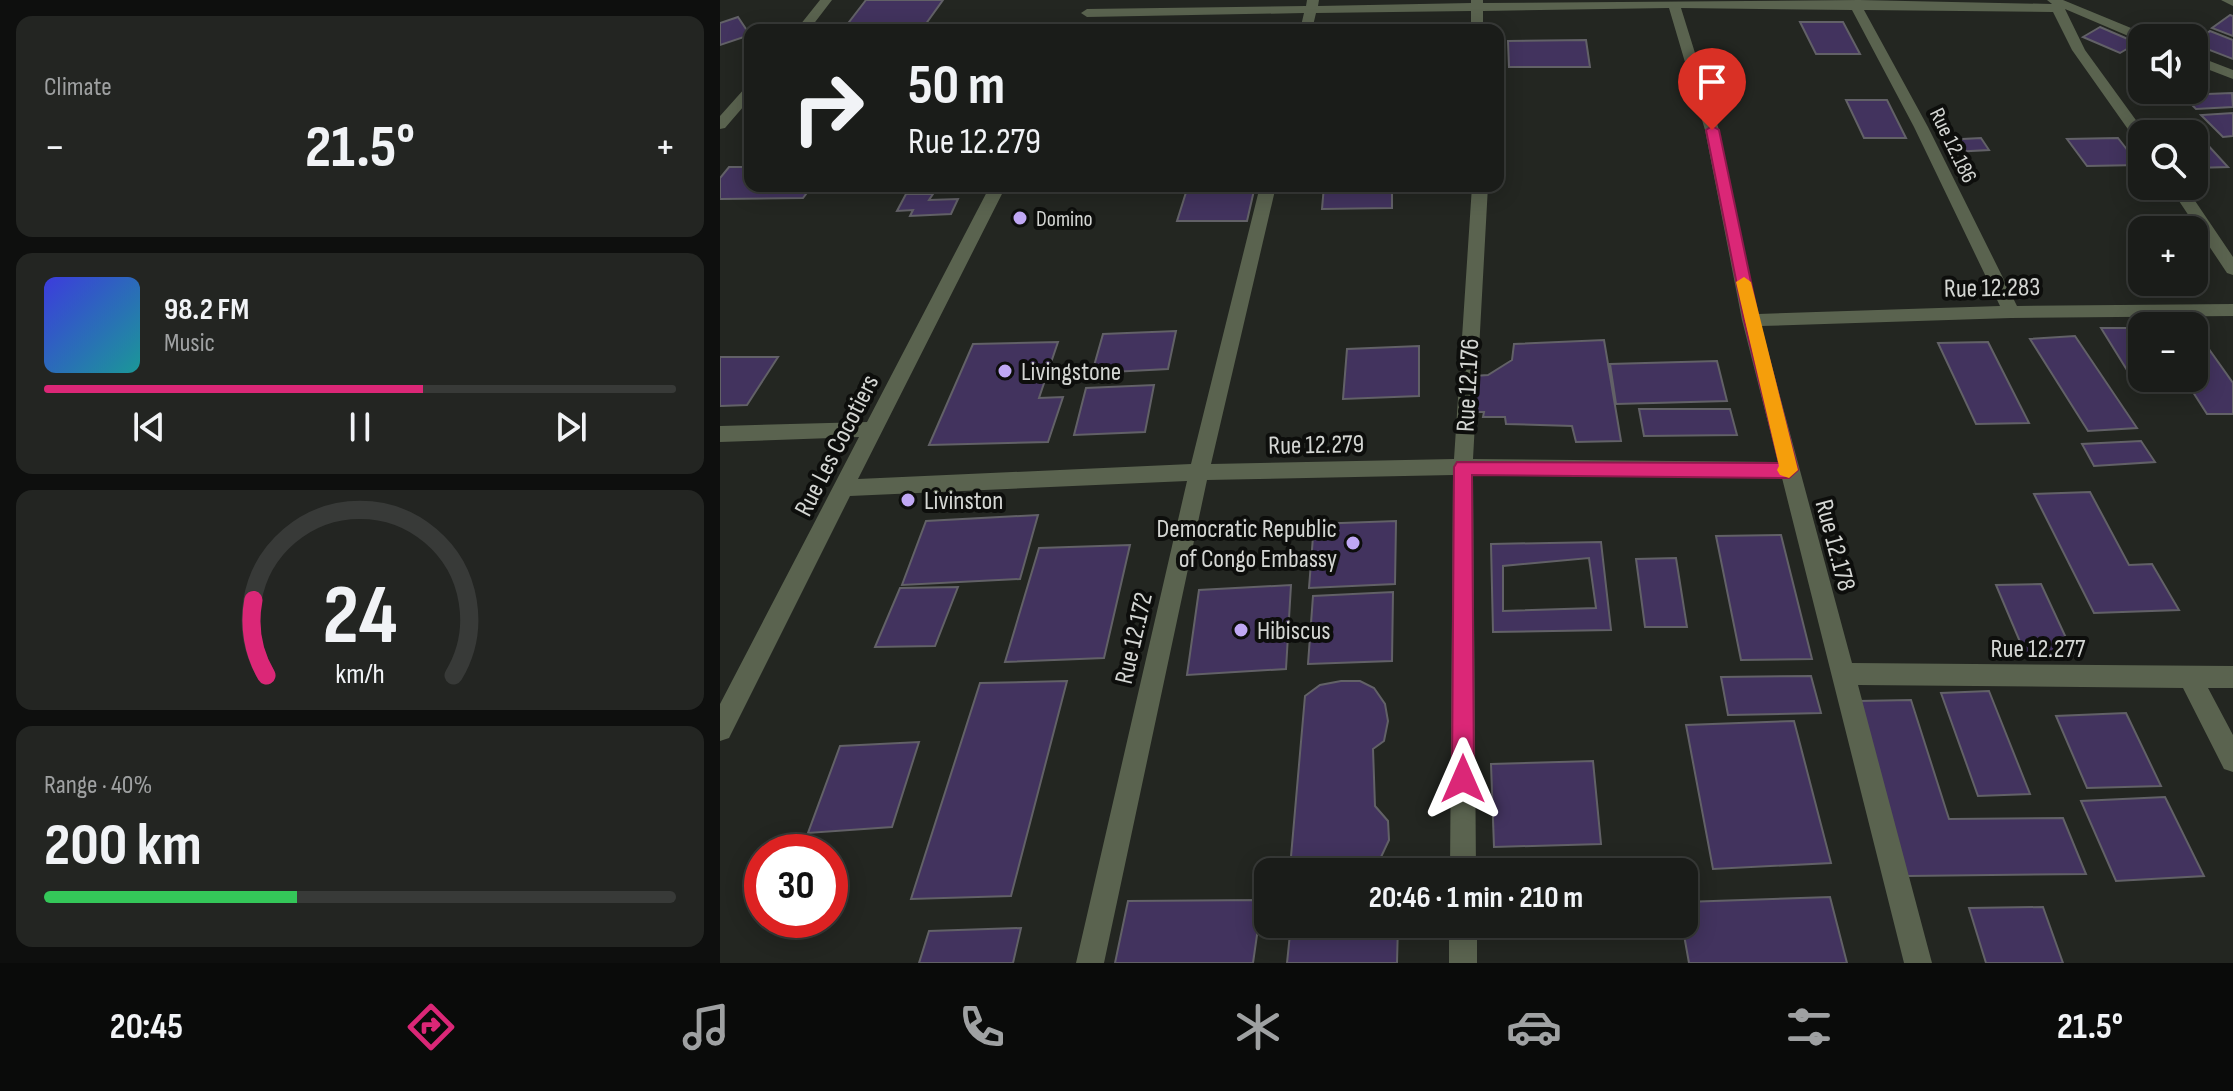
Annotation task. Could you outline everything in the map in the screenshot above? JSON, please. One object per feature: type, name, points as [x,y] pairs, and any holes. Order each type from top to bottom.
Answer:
[{"type":"street","points":[[807,24],[826,0]]},
{"type":"street","points":[[1093,0],[1084,17],[1312,4],[2056,4],[2128,32]]},
{"type":"street","points":[[2227,0],[2233,2]]},
{"type":"street","name":"Rue 12.178","points":[[1674,2],[1712,130],[1751,320],[1918,963]]},
{"type":"street","points":[[1477,3],[1477,24]]},
{"type":"street","name":"Rue 12.186","points":[[1854,3],[1921,127],[2011,312]]},
{"type":"street","points":[[1307,24],[1312,4]]},
{"type":"street","points":[[2056,4],[2069,37],[2128,120]]},
{"type":"street","points":[[2208,65],[2233,75]]},
{"type":"street","points":[[720,125],[744,98]]},
{"type":"street","name":"Rue Les Cocotiers","points":[[720,729],[995,192]]},
{"type":"street","name":"Rue 12.172","points":[[1090,963],[1199,472],[1267,192]]},
{"type":"street","name":"Rue 12.176","points":[[1463,858],[1463,467],[1480,192]]},
{"type":"street","points":[[2186,200],[2233,269]]},
{"type":"street","name":"Rue 12.283","points":[[1751,320],[2011,312],[2233,310]]},
{"type":"street","points":[[720,434],[874,429]]},
{"type":"street","name":"Rue 12.279","points":[[844,488],[1199,472],[1463,467],[1789,470]]},
{"type":"street","name":"Rue 12.277","points":[[1843,674],[2233,677]]},
{"type":"street","points":[[2190,677],[2233,760]]},
{"type":"street","points":[[1463,938],[1463,963]]},
{"type":"building","points":[[866,0],[943,0],[926,24],[848,24]]},
{"type":"building","points":[[2233,16],[2233,36],[2212,28]]},
{"type":"building","points":[[738,17],[744,26],[744,37],[720,45],[720,23]]},
{"type":"building","points":[[1800,22],[1843,22],[1860,54],[1816,54]]},
{"type":"building","points":[[2100,27],[2128,39],[2128,48],[2120,53],[2083,37]]},
{"type":"building","points":[[2208,33],[2233,40],[2233,59],[2208,49]]},
{"type":"building","points":[[1586,40],[1590,67],[1509,67],[1508,41]]},
{"type":"building","points":[[2232,93],[2233,107],[2196,109],[2191,104],[2208,104],[2208,94]]},
{"type":"building","points":[[1846,100],[1887,100],[1906,138],[1864,138]]},
{"type":"building","points":[[2233,113],[2233,136],[2223,137],[2201,115]]},
{"type":"building","points":[[1981,138],[1989,150],[1952,152],[1944,140]]},
{"type":"building","points":[[2118,138],[2128,151],[2128,165],[2087,166],[2067,139]]},
{"type":"building","points":[[2208,145],[2228,167],[2208,168]]},
{"type":"building","points":[[729,167],[744,167],[744,192],[808,192],[803,198],[720,199],[720,178]]},
{"type":"building","points":[[1186,192],[1254,192],[1247,221],[1177,221]]},
{"type":"building","points":[[1323,192],[1392,192],[1392,208],[1322,209]]},
{"type":"building","points":[[906,194],[933,194],[929,200],[958,199],[951,214],[910,216],[913,210],[897,211]]},
{"type":"building","points":[[2101,328],[2128,328],[2128,372]]},
{"type":"building","points":[[1176,331],[1168,369],[1092,373],[1103,334]]},
{"type":"building","points":[[2075,336],[2137,428],[2088,431],[2030,339]]},
{"type":"building","points":[[1604,340],[1621,441],[1576,442],[1572,426],[1506,424],[1505,417],[1483,417],[1484,412],[1474,412],[1474,376],[1488,375],[1512,360],[1514,344]]},
{"type":"building","name":"Livingstone","points":[[1058,342],[1039,398],[1063,397],[1048,442],[929,445],[973,344]]},
{"type":"building","points":[[1988,342],[2029,423],[1976,424],[1938,343]]},
{"type":"building","points":[[1419,346],[1419,396],[1343,399],[1347,349]]},
{"type":"building","points":[[2208,348],[2233,383],[2233,414],[2207,414],[2193,392],[2208,392]]},
{"type":"building","points":[[720,357],[778,357],[747,405],[720,406]]},
{"type":"building","points":[[1717,361],[1727,401],[1616,404],[1610,364]]},
{"type":"building","points":[[1154,385],[1145,432],[1074,435],[1086,388]]},
{"type":"building","points":[[1639,409],[1730,409],[1737,435],[1644,436]]},
{"type":"building","points":[[2141,441],[2155,462],[2094,466],[2082,444]]},
{"type":"building","points":[[2090,492],[2129,565],[2152,564],[2179,610],[2094,613],[2034,494]]},
{"type":"building","points":[[1038,515],[1020,579],[902,585],[926,521]]},
{"type":"building","points":[[1396,521],[1395,584],[1309,588],[1314,524]]},
{"type":"building","points":[[1781,535],[1812,659],[1741,660],[1716,536]]},
{"type":"building","points":[[1601,542],[1611,630],[1493,632],[1491,544]],"holes":[[[1589,558],[1596,608],[1503,611],[1503,566]]]},
{"type":"building","points":[[1130,545],[1104,658],[1005,662],[1039,548]]},
{"type":"building","points":[[1676,558],[1687,627],[1645,627],[1636,559]]},
{"type":"building","points":[[2041,584],[2074,655],[2026,656],[1996,585]]},
{"type":"building","name":"Hibiscus","points":[[1291,585],[1286,669],[1187,675],[1199,590]]},
{"type":"building","points":[[958,587],[935,646],[875,647],[900,588]]},
{"type":"building","points":[[1393,592],[1392,661],[1308,664],[1313,596]]},
{"type":"building","points":[[1811,676],[1821,713],[1728,715],[1721,677]]},
{"type":"building","points":[[1067,681],[1011,896],[911,899],[980,683]]},
{"type":"building","points":[[1360,681],[1374,688],[1385,704],[1388,721],[1384,741],[1373,749],[1375,806],[1388,821],[1389,840],[1381,858],[1291,858],[1305,696],[1320,685]]},
{"type":"building","points":[[1989,691],[2030,794],[1978,796],[1941,693]]},
{"type":"building","points":[[1911,700],[1949,819],[2063,818],[2086,874],[1907,876],[1858,701]]},
{"type":"building","points":[[2126,713],[2161,786],[2087,788],[2056,716]]},
{"type":"building","points":[[1794,721],[1831,863],[1713,869],[1686,725]]},
{"type":"building","points":[[919,742],[892,827],[808,833],[840,746]]},
{"type":"building","points":[[1593,761],[1601,844],[1494,847],[1491,764]]},
{"type":"building","points":[[2165,797],[2204,876],[2116,881],[2081,801]]},
{"type":"building","points":[[1830,897],[1847,963],[1689,963],[1685,938],[1698,938],[1698,902]]},
{"type":"building","points":[[1254,900],[1254,938],[1257,938],[1253,963],[1115,963],[1128,901]]},
{"type":"building","points":[[2043,907],[2063,963],[1986,963],[1969,908]]},
{"type":"building","points":[[1021,928],[1013,963],[919,963],[929,931]]},
{"type":"building","points":[[1290,938],[1398,938],[1397,963],[1287,963]]},
{"type":"slow traffic","points":[[1744,282],[1789,470],[1786,470]]},
{"type":"place","name":"Domino","points":[[1020,218]]},
{"type":"place","name":"Livingstone","points":[[1005,371]]},
{"type":"place","name":"Livinston","points":[[908,500]]},
{"type":"place","name":"Democratic Republic of Congo Embassy","points":[[1353,543]]},
{"type":"place","name":"Hibiscus","points":[[1241,630]]},
{"type":"route","points":[[1463,779],[1463,467],[1789,470],[1751,320],[1712,130]]}]
